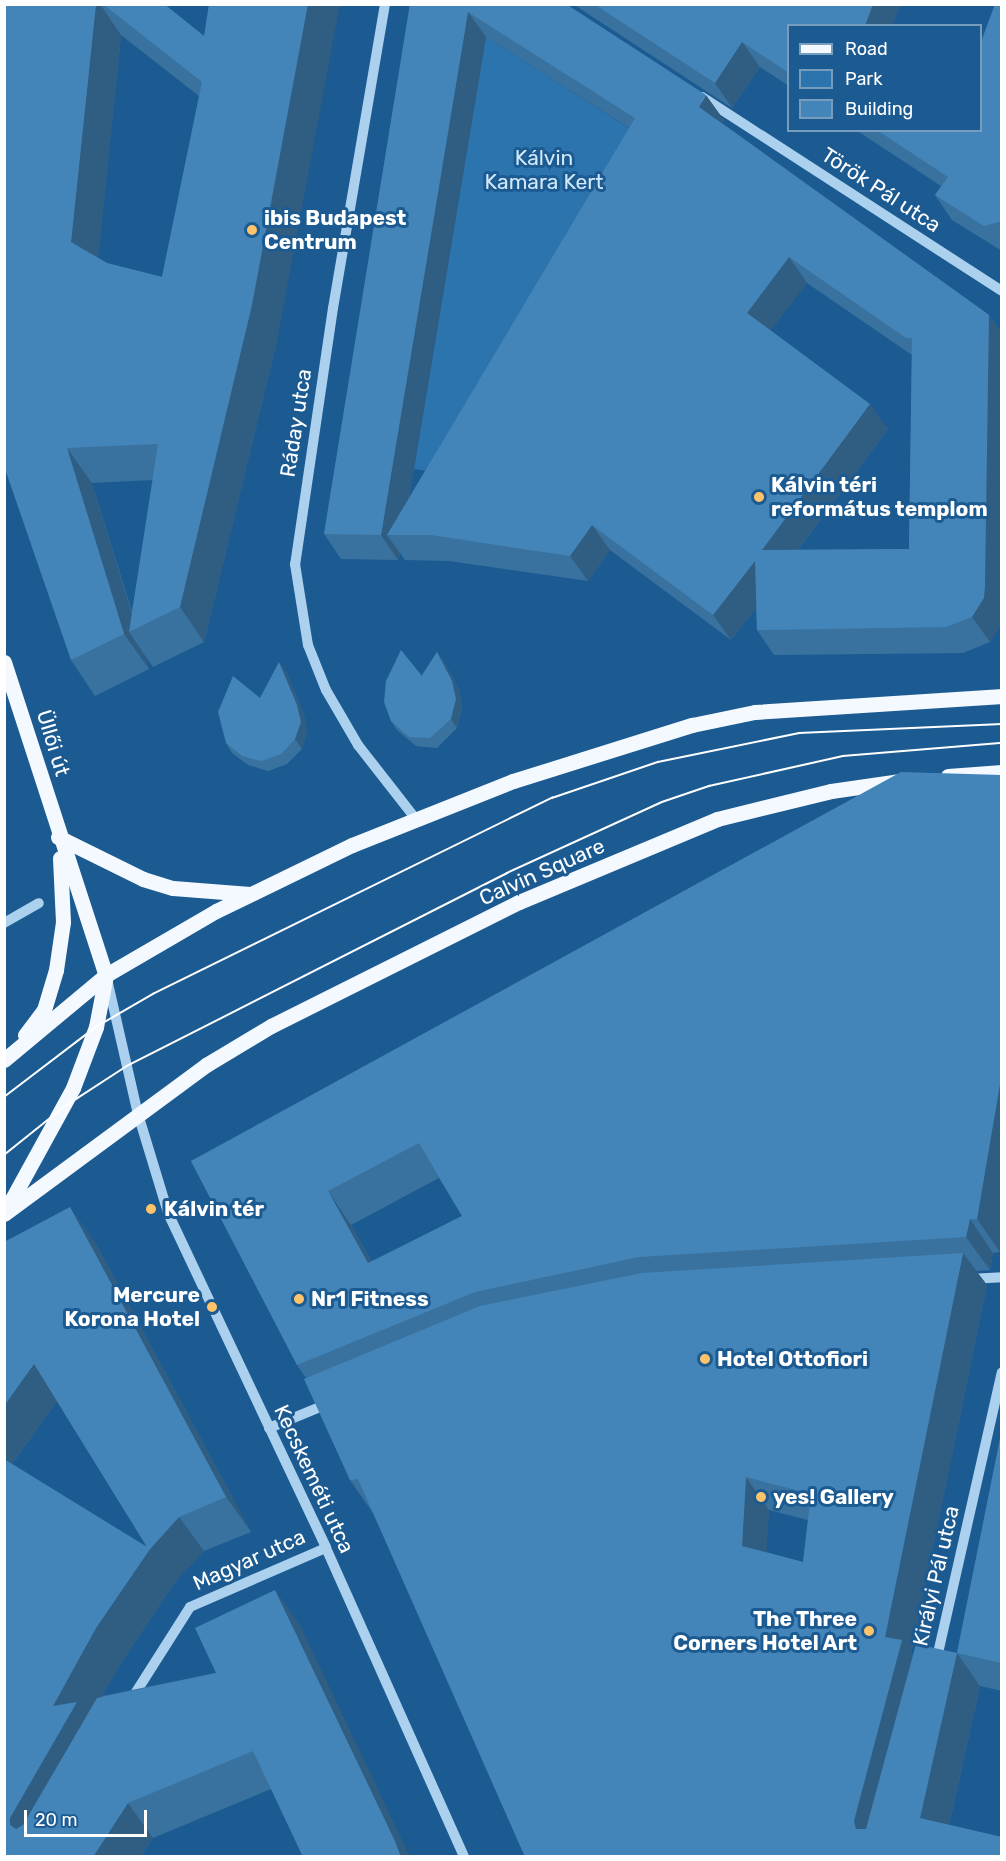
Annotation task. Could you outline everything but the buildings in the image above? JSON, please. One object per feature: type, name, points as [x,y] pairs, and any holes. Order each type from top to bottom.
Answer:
[{"type":"main road","name":"Üllői út","points":[[4,662],[58,837]]},
{"type":"main road","points":[[8,1057],[106,975],[250,894],[415,818],[513,781],[692,725],[755,712],[1002,696]]},
{"type":"main road","name":"Calvin Square","points":[[4,1214],[206,1065],[271,1026],[519,902],[717,819],[831,791],[921,778],[1002,772]]},
{"type":"main road","points":[[58,837],[143,879],[173,888],[250,894]]},
{"type":"main road","points":[[58,837],[106,975]]},
{"type":"main road","points":[[8,1057],[44,1010],[56,970],[63,922],[58,837]]},
{"type":"main road","name":"Calvin Square","points":[[4,1214],[73,1088],[96,1027],[106,975]]},
{"type":"street","name":"Ráday utca","points":[[385,4],[333,308],[295,564],[308,645],[326,690],[358,745],[415,818]]},
{"type":"street","name":"Török Pál utca","points":[[689,89],[1002,291]]},
{"type":"street","points":[[4,923],[39,903]]},
{"type":"street","points":[[106,975],[138,1114]]},
{"type":"street","name":"Kecskeméti utca","points":[[138,1114],[168,1213],[326,1548],[464,1857]]},
{"type":"street","points":[[955,1280],[1002,1277]]},
{"type":"street","name":"Királyi Pál utca","points":[[931,1678],[958,1578],[1002,1372]]},
{"type":"street","points":[[269,1428],[343,1398]]},
{"type":"street","name":"Magyar utca","points":[[123,1714],[190,1607],[326,1548]]},
{"type":"green space","name":"Kálvin Kamara Kert","points":[[486,37],[652,143],[454,475],[414,469]]},
{"type":"tram line","points":[[4,1097],[96,1027],[153,994],[552,798],[658,762],[799,733],[1002,724]]},
{"type":"tram line","points":[[4,1155],[64,1107],[127,1066],[507,873],[662,802],[709,786],[843,756],[1002,743]]},
{"type":"place","name":"ibis Budapest Centrum","points":[[252,230]]},
{"type":"place","name":"Kálvin téri református templom","points":[[759,497]]},
{"type":"place","name":"Kálvin tér","points":[[151,1209]]},
{"type":"place","name":"Nr1 Fitness","points":[[299,1299]]},
{"type":"place","name":"Mercure Korona Hotel","points":[[212,1307]]},
{"type":"place","name":"Hotel Ottofiori","points":[[705,1359]]},
{"type":"place","name":"yes! Gallery","points":[[761,1497]]},
{"type":"place","name":"The Three Corners Hotel Art","points":[[869,1631]]}]
